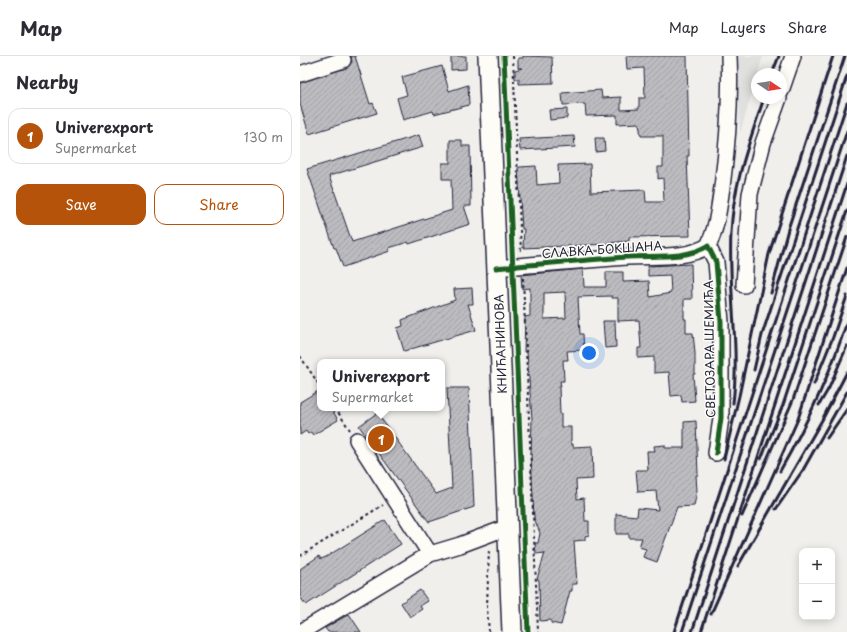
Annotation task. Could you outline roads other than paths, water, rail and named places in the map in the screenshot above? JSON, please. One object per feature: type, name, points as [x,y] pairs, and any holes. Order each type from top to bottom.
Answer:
[{"type":"main road","name":"КНИЋАНИНОВА","points":[[488,56],[512,632]]},
{"type":"street","points":[[708,246],[714,234],[728,143],[730,111],[729,56]]},
{"type":"street","points":[[787,74],[793,56]]},
{"type":"street","points":[[300,74],[343,60]]},
{"type":"street","points":[[744,285],[750,194],[763,143],[776,104]]},
{"type":"street","name":"СЛАВКА БОКШАНА","points":[[496,268],[689,254],[708,246]]},
{"type":"street","name":"СВЕТОЗАРА ШЕМИЋА","points":[[708,246],[716,262],[721,322],[721,418],[716,453]]},
{"type":"street","points":[[357,440],[430,554]]},
{"type":"street","points":[[302,632],[430,554],[460,545],[488,533],[508,527]]},
{"type":"railway","points":[[774,68],[779,56]]},
{"type":"railway","points":[[724,459],[769,254],[833,56]]},
{"type":"railway","points":[[771,293],[788,229],[845,56]]},
{"type":"railway","points":[[754,370],[762,335],[847,76]]},
{"type":"railway","points":[[674,632],[847,103]]},
{"type":"railway","points":[[733,403],[735,382],[735,339],[731,276],[732,215],[738,181],[762,104]]},
{"type":"railway","points":[[682,632],[847,131]]},
{"type":"railway","points":[[692,632],[847,156]]},
{"type":"railway","points":[[701,632],[847,184]]},
{"type":"railway","points":[[761,459],[783,405],[847,211]]},
{"type":"railway","points":[[742,516],[793,400],[847,237]]},
{"type":"railway","points":[[711,614],[798,419],[847,268]]},
{"type":"railway","points":[[814,384],[833,337],[847,296]]},
{"type":"railway","points":[[780,471],[817,398],[833,361],[847,322]]},
{"type":"railway","points":[[819,405],[829,388],[847,346]]},
{"type":"railway","points":[[738,566],[822,420],[847,372]]},
{"type":"railway","points":[[776,509],[803,470],[847,392]]},
{"type":"railway","points":[[827,438],[847,409]]},
{"type":"place","name":"Univerexport","points":[[381,439]]}]
